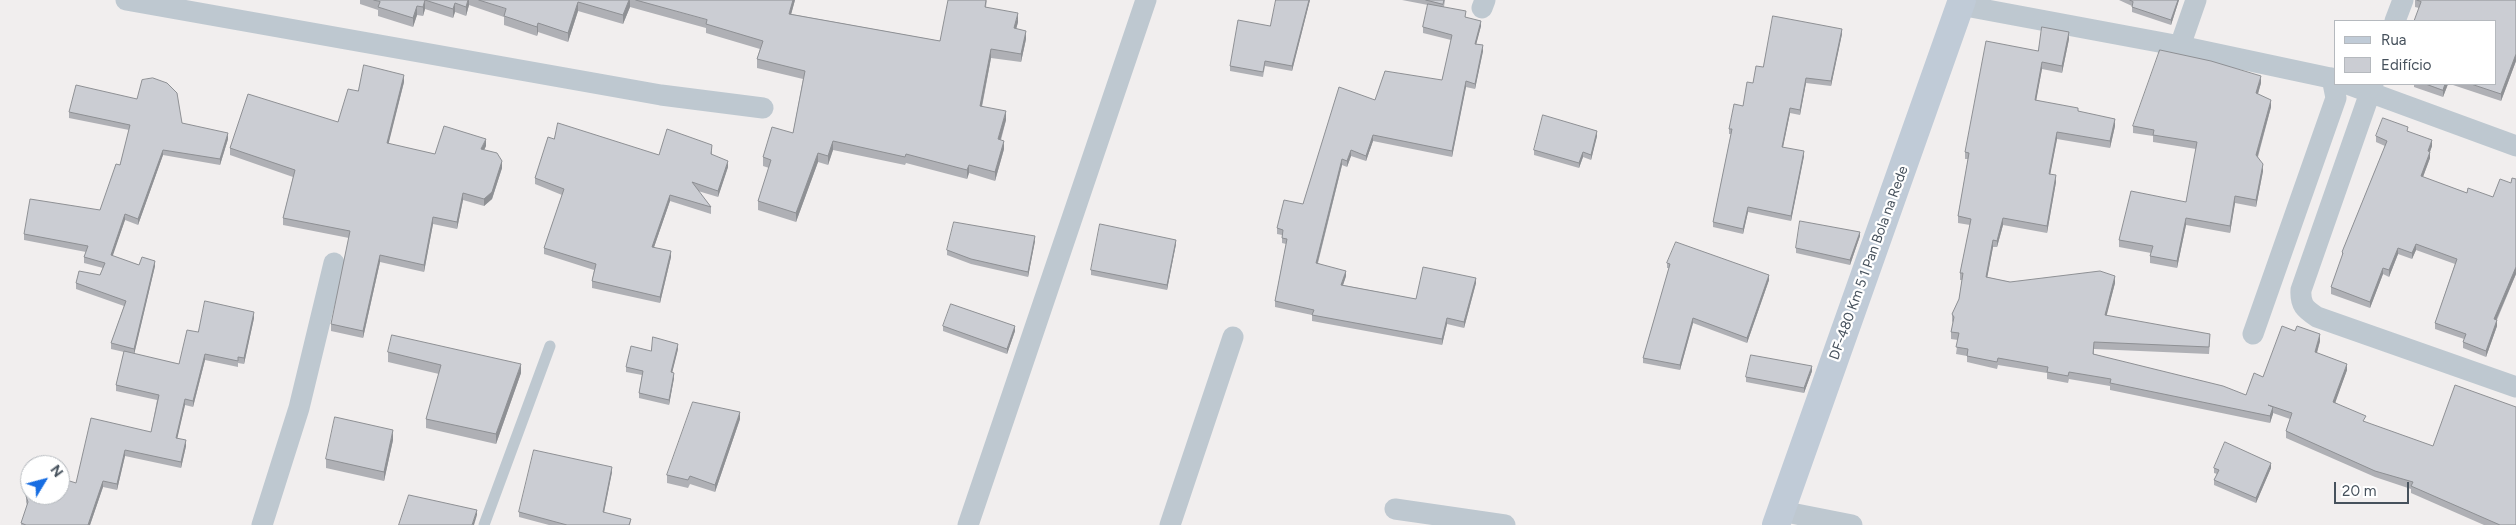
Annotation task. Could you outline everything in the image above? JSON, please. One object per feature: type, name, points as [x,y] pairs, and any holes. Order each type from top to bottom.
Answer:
[{"type":"street","points":[[126,0],[661,95],[763,108]]},
{"type":"street","points":[[968,525],[1146,0]]},
{"type":"street","points":[[2180,46],[2196,0]]},
{"type":"street","points":[[2395,20],[2403,0]]},
{"type":"street","points":[[1961,3],[2180,46],[2334,79]]},
{"type":"street","name":"DF-480 Km 5 1 Pan Bola na Rede","points":[[1779,518],[1961,3]]},
{"type":"street","points":[[2253,334],[2336,98],[2337,85]]},
{"type":"street","points":[[2516,146],[2372,87],[2301,290],[2300,300],[2303,308],[2317,317],[2516,387]]},
{"type":"street","points":[[262,525],[298,408],[334,263]]},
{"type":"street","points":[[1170,525],[1233,337]]},
{"type":"street","points":[[1396,509],[1505,525]]},
{"type":"street","points":[[1779,518],[1852,525]]},
{"type":"lane","points":[[484,525],[550,346]]},
{"type":"building","points":[[374,0],[425,0],[423,7],[417,6],[413,18],[378,7],[380,2]]},
{"type":"building","points":[[425,0],[468,0],[466,7],[455,3],[453,9]]},
{"type":"building","points":[[479,0],[629,0],[623,15],[578,2],[568,33],[538,23],[537,27],[504,16],[506,9]]},
{"type":"building","points":[[636,0],[793,0],[789,14],[940,41],[948,0],[986,0],[985,7],[1018,13],[1014,28],[1026,31],[1021,54],[991,49],[980,106],[1006,111],[998,139],[1004,141],[995,172],[969,165],[967,170],[906,154],[905,157],[833,141],[828,156],[818,153],[796,213],[758,201],[771,160],[763,157],[772,127],[793,133],[805,71],[757,59],[763,41],[706,24],[707,20]]},
{"type":"building","points":[[1276,0],[1309,0],[1292,66],[1265,61],[1263,72],[1230,66],[1238,20],[1270,26]]},
{"type":"building","points":[[1426,0],[1444,0],[1443,4]]},
{"type":"building","points":[[2130,0],[2178,0],[2171,20],[2132,7],[2133,2]]},
{"type":"building","points":[[2417,0],[2516,0],[2516,54],[2501,94],[2474,85],[2496,85],[2496,20],[2414,20],[2421,2]]},
{"type":"building","points":[[1428,4],[1466,11],[1465,17],[1481,21],[1475,44],[1483,45],[1475,84],[1466,81],[1452,151],[1373,135],[1366,156],[1351,150],[1347,161],[1342,159],[1316,263],[1346,271],[1341,285],[1416,299],[1423,267],[1476,278],[1464,322],[1447,318],[1442,339],[1312,315],[1314,310],[1275,301],[1287,239],[1282,238],[1283,230],[1277,228],[1284,200],[1303,204],[1339,87],[1375,100],[1385,71],[1442,80],[1452,35],[1423,27]]},
{"type":"building","points":[[1773,16],[1842,29],[1831,81],[1806,78],[1800,110],[1790,108],[1782,147],[1804,151],[1791,216],[1748,207],[1743,229],[1713,222],[1732,129],[1729,129],[1734,104],[1743,106],[1747,82],[1753,83],[1756,66],[1763,67]]},
{"type":"building","points":[[2042,27],[2069,32],[2062,66],[2042,62],[2035,100],[2078,108],[2078,111],[2115,119],[2110,141],[2057,132],[2049,174],[2056,175],[2047,226],[2003,218],[1997,241],[1993,240],[1986,277],[2010,282],[2100,271],[2115,276],[2105,315],[2210,334],[2209,347],[2094,342],[2093,354],[2223,386],[2246,395],[2254,373],[2263,377],[2282,326],[2295,331],[2297,326],[2320,334],[2315,352],[2347,364],[2333,402],[2366,416],[2363,421],[2433,446],[2455,385],[2516,407],[2516,525],[2500,525],[2411,486],[2413,482],[2375,471],[2286,431],[2292,413],[2268,405],[2273,407],[2270,416],[2110,383],[2111,379],[2069,372],[2068,376],[2047,372],[2048,367],[1998,358],[1997,362],[1967,356],[1968,349],[1956,347],[1959,333],[1951,332],[1954,317],[1952,314],[1959,299],[1963,273],[1960,273],[1971,219],[1958,216],[1969,153],[1965,152],[1986,41],[2038,51]]},
{"type":"building","points":[[2160,50],[2211,61],[2261,76],[2256,93],[2271,100],[2256,155],[2263,164],[2256,200],[2235,196],[2230,226],[2186,218],[2177,261],[2150,256],[2153,246],[2119,240],[2131,191],[2186,202],[2197,142],[2153,135],[2154,130],[2133,126]]},
{"type":"building","points":[[364,65],[404,75],[387,143],[435,154],[444,126],[486,139],[481,149],[497,153],[502,161],[492,192],[484,199],[463,193],[457,222],[433,217],[424,265],[380,255],[363,331],[331,324],[350,231],[283,218],[295,170],[230,148],[248,94],[338,122],[348,89],[358,91]]},
{"type":"building","points":[[153,78],[167,83],[177,93],[182,123],[228,133],[220,159],[163,150],[138,219],[125,214],[111,255],[139,265],[142,257],[155,261],[134,349],[111,343],[126,301],[76,283],[79,271],[100,275],[105,263],[84,257],[88,246],[24,234],[30,199],[100,210],[116,164],[120,165],[130,125],[69,112],[76,85],[137,99],[142,80]]},
{"type":"building","points":[[2429,85],[2445,85],[2443,90]]},
{"type":"building","points":[[1543,115],[1597,131],[1591,155],[1583,152],[1579,163],[1534,150]]},
{"type":"building","points":[[2383,118],[2408,127],[2407,131],[2432,140],[2428,151],[2430,152],[2421,176],[2467,193],[2468,188],[2493,197],[2500,179],[2511,183],[2512,178],[2516,179],[2516,267],[2494,319],[2497,320],[2486,351],[2463,342],[2466,334],[2435,323],[2457,259],[2416,244],[2412,253],[2398,248],[2389,270],[2383,268],[2370,302],[2331,287],[2342,252],[2387,141],[2376,136]]},
{"type":"building","points":[[558,123],[659,155],[667,129],[712,145],[711,154],[728,161],[718,191],[692,182],[711,207],[670,195],[652,247],[671,251],[660,297],[592,281],[596,264],[544,248],[564,189],[535,178],[548,137],[554,139]]},
{"type":"building","points":[[1800,221],[1860,232],[1850,260],[1796,248]]},
{"type":"building","points":[[954,222],[1035,236],[1028,272],[971,259],[947,250]]},
{"type":"building","points":[[1100,224],[1176,240],[1167,285],[1091,270]]},
{"type":"building","points":[[1676,242],[1769,275],[1747,338],[1693,318],[1680,365],[1643,358],[1670,264],[1667,263]]},
{"type":"building","points":[[205,301],[254,312],[244,358],[238,357],[238,361],[205,354],[193,401],[185,399],[176,438],[186,440],[181,462],[125,450],[117,484],[103,481],[88,525],[26,525],[21,523],[27,505],[70,505],[70,481],[76,483],[91,418],[151,432],[159,395],[116,385],[124,351],[179,364],[187,330],[198,332]]},
{"type":"building","points":[[951,304],[1015,326],[1007,349],[943,326]]},
{"type":"building","points":[[392,335],[521,364],[496,434],[426,419],[441,365],[388,352]]},
{"type":"building","points":[[653,337],[678,344],[671,372],[674,373],[669,400],[639,393],[643,371],[626,367],[631,346],[651,351]]},
{"type":"building","points":[[1751,355],[1812,366],[1804,388],[1746,377]]},
{"type":"building","points":[[693,402],[740,412],[715,485],[690,476],[688,480],[667,475]]},
{"type":"building","points":[[335,417],[393,430],[384,472],[326,459]]},
{"type":"building","points":[[2225,442],[2271,463],[2256,498],[2214,480],[2219,470],[2214,468]]},
{"type":"building","points":[[534,450],[612,467],[603,512],[631,519],[629,525],[567,525],[519,512]]},
{"type":"building","points":[[409,495],[477,510],[472,525],[399,525]]}]
